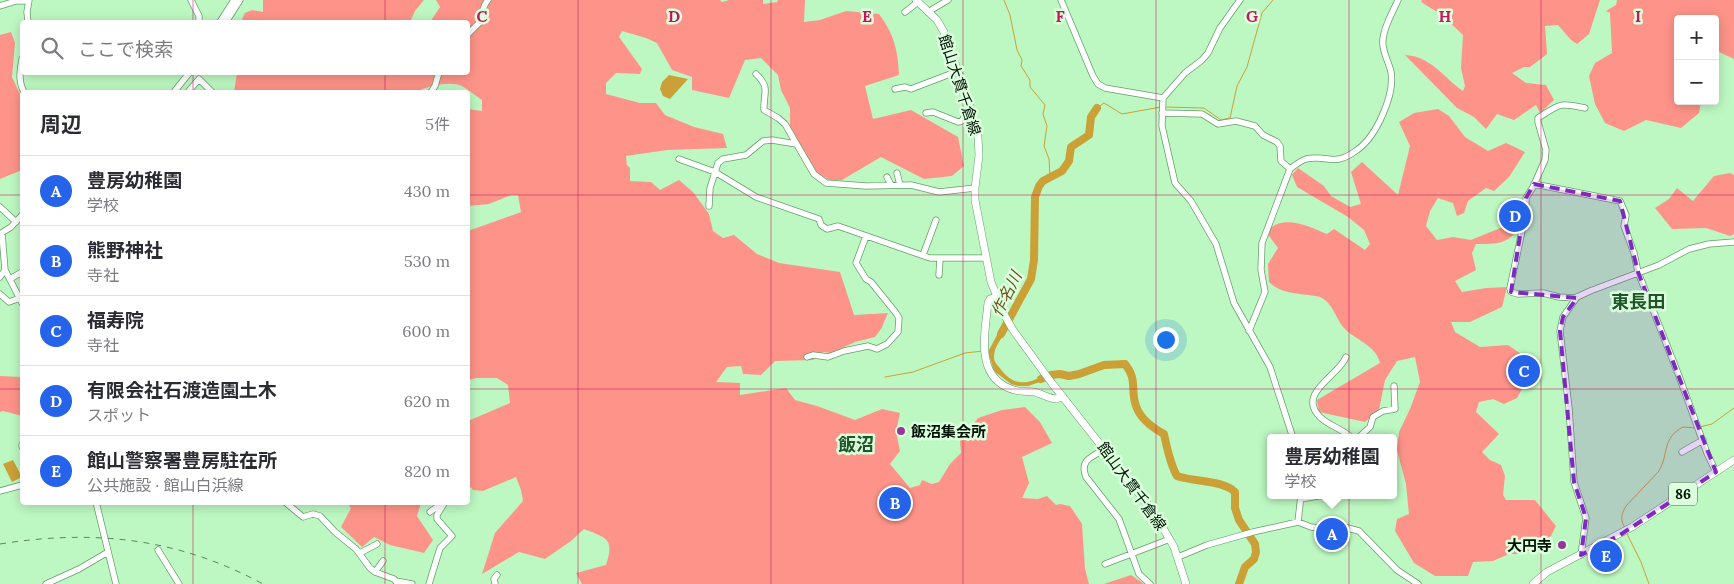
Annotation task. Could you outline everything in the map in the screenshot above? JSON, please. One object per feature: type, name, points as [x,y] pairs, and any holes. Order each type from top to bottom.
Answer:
[{"type":"main road","name":"館山大貫千倉線","points":[[917,1],[937,20],[944,32],[976,127],[979,149],[975,188],[976,206],[996,297],[1011,327],[1051,382],[1155,514],[1178,557],[1186,584]]},
{"type":"main road","points":[[996,297],[988,302],[984,351],[993,376],[1006,387],[1016,391],[1042,394],[1054,399],[1063,397]]},
{"type":"main road","name":"86","points":[[1533,584],[1546,572],[1620,535],[1734,460]]},
{"type":"street","points":[[0,6],[16,1],[28,0],[28,20]]},
{"type":"street","points":[[191,0],[199,20]]},
{"type":"street","points":[[221,20],[234,0]]},
{"type":"street","points":[[227,20],[240,0]]},
{"type":"street","points":[[470,32],[482,20],[481,16],[488,0]]},
{"type":"street","points":[[928,12],[948,0]]},
{"type":"street","points":[[1061,0],[1081,50],[1098,84],[1105,88],[1163,100]]},
{"type":"street","points":[[1240,0],[1220,28],[1208,53],[1202,60],[1184,73],[1163,100],[1162,126],[1174,179],[1206,225],[1216,244],[1234,303],[1272,372],[1291,434]]},
{"type":"street","points":[[1249,331],[1265,292],[1261,270],[1262,242],[1290,169],[1308,159],[1333,161],[1342,159],[1356,151],[1371,137],[1378,125],[1388,97],[1391,73],[1382,40],[1398,0]]},
{"type":"street","points":[[905,12],[917,1]]},
{"type":"street","points":[[895,89],[906,86],[911,89],[958,70]]},
{"type":"street","points":[[756,74],[766,88],[764,110],[783,122],[814,174],[826,183],[866,186],[917,186],[939,192],[975,188]]},
{"type":"street","points":[[20,75],[20,84],[23,90]]},
{"type":"street","points":[[176,90],[188,75]]},
{"type":"street","points":[[432,90],[438,75]]},
{"type":"street","points":[[190,90],[199,80],[210,90]]},
{"type":"street","points":[[179,86],[185,90]]},
{"type":"street","points":[[1585,108],[1568,104],[1556,105],[1538,118],[1546,150],[1545,160],[1526,198],[1526,212],[1510,288],[1511,292],[1518,294],[1543,293],[1558,297],[1575,298],[1659,265],[1689,249],[1709,244],[1734,242]]},
{"type":"street","points":[[926,113],[932,112],[958,122],[962,121],[970,106]]},
{"type":"street","points":[[1162,111],[1202,114],[1218,124],[1236,122],[1255,126],[1263,135],[1277,142],[1280,146],[1281,161],[1290,169]]},
{"type":"street","points":[[709,206],[710,188],[718,163],[723,159],[746,156],[763,141],[772,140],[796,144]]},
{"type":"street","points":[[679,159],[715,172],[756,197],[819,219],[821,225],[826,229],[838,226],[923,255],[940,258],[986,258]]},
{"type":"street","points":[[897,173],[900,185]]},
{"type":"street","points":[[887,177],[891,185]]},
{"type":"street","points":[[1534,184],[1620,201],[1626,215],[1624,226],[1634,253],[1638,272],[1716,472]]},
{"type":"street","points":[[0,207],[16,222]]},
{"type":"street","points":[[20,217],[1,234],[5,270],[20,298]]},
{"type":"street","points":[[923,255],[936,220]]},
{"type":"street","points":[[807,357],[813,355],[828,357],[844,351],[868,346],[877,349],[887,344],[898,332],[899,318],[896,313],[871,282],[866,279],[856,263],[866,236]]},
{"type":"street","points":[[938,275],[940,258]]},
{"type":"street","points":[[0,277],[5,270]]},
{"type":"street","points":[[10,280],[20,273]]},
{"type":"street","points":[[0,294],[9,302],[20,300]]},
{"type":"street","points":[[1577,297],[1563,317],[1560,336],[1569,408],[1574,482],[1586,518],[1582,555]]},
{"type":"street","points":[[1346,357],[1342,364],[1322,384],[1313,397],[1312,402],[1320,416],[1349,434]]},
{"type":"street","points":[[1362,434],[1370,427],[1373,417],[1383,411],[1395,409],[1394,386]]},
{"type":"street","points":[[1682,452],[1703,440]]},
{"type":"street","points":[[1105,449],[1083,466],[1086,478],[1119,519],[1139,574],[1150,584]]},
{"type":"street","points":[[0,491],[20,486]]},
{"type":"street","points":[[1298,522],[1301,499]]},
{"type":"street","points":[[97,505],[116,584]]},
{"type":"street","points":[[288,505],[303,517],[313,514],[320,516],[335,532],[360,553],[375,572],[391,577],[397,582],[412,584]]},
{"type":"street","points":[[430,512],[439,505]]},
{"type":"street","points":[[429,584],[440,548],[452,536],[437,519],[442,505]]},
{"type":"street","points":[[1178,557],[1253,532],[1298,522],[1320,528],[1340,526],[1359,531],[1397,570],[1418,584]]},
{"type":"street","points":[[1105,564],[1170,539]]},
{"type":"street","points":[[360,553],[377,544]]},
{"type":"street","points":[[158,550],[178,584]]},
{"type":"street","points":[[46,584],[108,552]]},
{"type":"street","points":[[375,572],[383,561]]},
{"type":"street","points":[[495,584],[494,579],[497,574]]},
{"type":"highlighted area","points":[[1534,184],[1620,201],[1638,272],[1716,472],[1620,535],[1581,555],[1586,518],[1574,482],[1560,331],[1563,317],[1577,298],[1511,292],[1526,198]]},
{"type":"shaded area","points":[[263,0],[424,0],[415,11],[411,20],[242,19],[245,13],[252,10],[263,12]]},
{"type":"shaded area","points":[[436,0],[720,0],[722,2],[729,0],[763,0],[763,4],[777,2],[778,0],[805,0],[804,22],[820,20],[846,11],[879,14],[888,28],[894,43],[898,58],[899,75],[865,86],[873,119],[911,110],[958,137],[964,166],[952,176],[924,179],[881,157],[842,180],[829,180],[812,170],[790,129],[790,108],[781,90],[778,75],[761,58],[745,60],[729,98],[692,90],[692,77],[672,70],[657,43],[622,31],[619,37],[642,69],[640,74],[616,73],[606,83],[606,94],[640,103],[656,103],[665,115],[694,127],[723,134],[727,148],[667,150],[626,156],[627,165],[630,168],[630,181],[651,182],[660,190],[679,180],[693,192],[709,214],[713,231],[723,238],[734,235],[757,254],[779,263],[840,272],[854,315],[888,313],[875,337],[855,342],[831,353],[823,352],[813,360],[775,361],[761,375],[743,374],[741,366],[727,367],[716,382],[740,383],[740,395],[786,388],[795,400],[855,420],[882,409],[900,413],[896,431],[900,451],[890,464],[910,488],[920,485],[922,480],[932,484],[939,482],[950,464],[961,453],[960,441],[978,418],[1002,410],[1025,407],[1040,422],[1052,443],[1022,457],[1029,483],[1022,498],[1038,499],[1047,496],[1056,505],[1070,506],[1082,524],[1085,569],[1089,584],[582,584],[576,573],[606,565],[609,556],[607,540],[584,529],[571,541],[545,559],[519,552],[482,574],[495,533],[523,501],[516,477],[483,491],[473,490],[470,486],[470,420],[510,403],[508,385],[497,378],[470,380],[470,230],[521,212],[518,195],[511,195],[489,204],[470,206],[470,109],[482,111],[482,100],[470,90],[457,84],[431,86],[420,90],[234,90],[237,75],[470,75],[470,20],[431,20],[440,7]]},
{"type":"shaded area","points":[[1422,0],[1600,0],[1589,34],[1577,44],[1558,25],[1545,26],[1547,54],[1530,67],[1524,67],[1512,73],[1526,83],[1546,85],[1554,100],[1540,113],[1536,105],[1514,120],[1497,114],[1486,129],[1474,117],[1457,108],[1405,55],[1414,56],[1430,63],[1463,91],[1465,86],[1461,68],[1463,35],[1442,15],[1421,2]]},
{"type":"shaded area","points":[[1617,0],[1734,0],[1734,59],[1719,52],[1719,15],[1674,15],[1674,105],[1700,105],[1699,113],[1681,128],[1646,120],[1624,131],[1605,123],[1595,104],[1589,76],[1595,63],[1612,53],[1610,13],[1606,11],[1616,5]]},
{"type":"shaded area","points":[[11,32],[15,43],[12,77],[20,94],[20,171],[0,179],[0,35]]},
{"type":"shaded area","points":[[669,75],[688,79],[670,99],[663,96],[660,89],[662,82]]},
{"type":"shaded area","points":[[1438,109],[1449,116],[1465,137],[1488,151],[1506,143],[1525,152],[1509,177],[1494,191],[1486,188],[1468,201],[1464,213],[1457,216],[1453,203],[1438,198],[1430,211],[1426,226],[1437,240],[1453,237],[1471,240],[1515,222],[1520,225],[1516,232],[1507,240],[1490,244],[1476,244],[1472,253],[1476,270],[1455,281],[1462,292],[1507,287],[1502,307],[1470,322],[1451,322],[1455,332],[1480,347],[1508,345],[1524,356],[1531,376],[1517,398],[1504,404],[1493,399],[1479,402],[1476,412],[1499,434],[1482,452],[1490,460],[1501,465],[1505,476],[1503,495],[1506,500],[1535,500],[1556,526],[1551,536],[1531,550],[1519,554],[1509,554],[1493,561],[1473,562],[1468,576],[1435,576],[1414,563],[1395,531],[1397,519],[1409,514],[1406,484],[1397,450],[1399,432],[1420,382],[1415,357],[1397,361],[1385,380],[1379,410],[1365,422],[1319,412],[1317,400],[1380,363],[1378,357],[1370,347],[1344,328],[1331,307],[1324,300],[1319,297],[1283,290],[1269,282],[1268,264],[1278,248],[1266,232],[1272,226],[1288,222],[1296,223],[1327,234],[1334,229],[1365,250],[1370,244],[1364,230],[1348,217],[1297,187],[1292,175],[1298,168],[1324,186],[1331,196],[1350,207],[1361,204],[1351,172],[1362,162],[1398,195],[1410,146],[1399,122],[1414,113]]},
{"type":"shaded area","points":[[1730,173],[1734,175],[1734,234],[1730,236],[1706,228],[1672,229],[1655,208],[1669,199],[1677,188],[1693,201],[1714,176]]},
{"type":"shaded area","points":[[1004,322],[1008,328],[995,349],[994,360],[996,364],[1009,377],[1019,382],[1030,381],[1043,376],[1046,380],[1028,386],[1018,386],[1011,384],[994,371],[988,352]]},
{"type":"shaded area","points":[[0,376],[20,377],[20,415],[0,412]]},
{"type":"shaded area","points":[[13,460],[20,473],[20,478],[12,482],[3,464]]},
{"type":"shaded area","points":[[349,505],[420,505],[417,516],[433,540],[424,553],[390,545],[374,537],[362,547],[341,527],[351,508]]},
{"type":"shaded area","points":[[1131,575],[1144,584],[1104,584]]},
{"type":"waterway","points":[[1004,0],[1010,15],[1017,50],[1022,60],[1021,66],[1030,80],[1030,87],[1045,105],[1043,114],[1047,126],[1044,146],[1049,159],[1050,176]]},
{"type":"waterway","name":"作名川","points":[[1165,107],[1204,108],[1221,120],[1230,118],[1237,86],[1247,67],[1262,13],[1273,0]]},
{"type":"waterway","name":"作名川","points":[[1097,108],[1104,103],[1122,114],[1161,107]]},
{"type":"waterway","name":"作名川","points":[[1001,334],[1031,279],[1034,260],[1035,197],[1039,186],[1043,181],[1062,171],[1069,161],[1071,147],[1089,135],[1091,117],[1097,108]]},
{"type":"waterway","points":[[885,377],[913,372],[965,353],[983,351]]},
{"type":"waterway","name":"作名川","points":[[1041,379],[1051,375],[1069,376],[1079,374],[1104,365],[1125,364],[1133,380],[1136,406],[1147,422],[1164,434],[1177,476],[1216,483],[1235,492],[1235,508],[1239,520],[1255,544],[1256,552],[1254,559],[1245,567],[1239,584]]},
{"type":"waterway","points":[[1700,427],[1712,424],[1734,408]]},
{"type":"waterway","points":[[1625,528],[1622,522],[1624,509],[1659,471],[1672,436],[1683,427],[1697,428]]},
{"type":"waterway","points":[[1627,534],[1641,562],[1649,584]]},
{"type":"railway","points":[[0,544],[69,537],[135,541],[199,556],[231,568],[263,584]]},
{"type":"place","name":"有限会社石渡造園土木","points":[[1515,216]]},
{"type":"place","name":"福寿院","points":[[1524,371]]},
{"type":"place","name":"飯沼集会所","points":[[901,431]]},
{"type":"place","name":"熊野神社","points":[[895,503]]},
{"type":"place","name":"豊房幼稚園","points":[[1332,534]]},
{"type":"place","name":"大円寺","points":[[1562,545]]},
{"type":"place","name":"館山警察署豊房駐在所","points":[[1606,556]]},
{"type":"district","name":"東長田","points":[[1638,301]]},
{"type":"district","name":"飯沼","points":[[856,444]]}]
